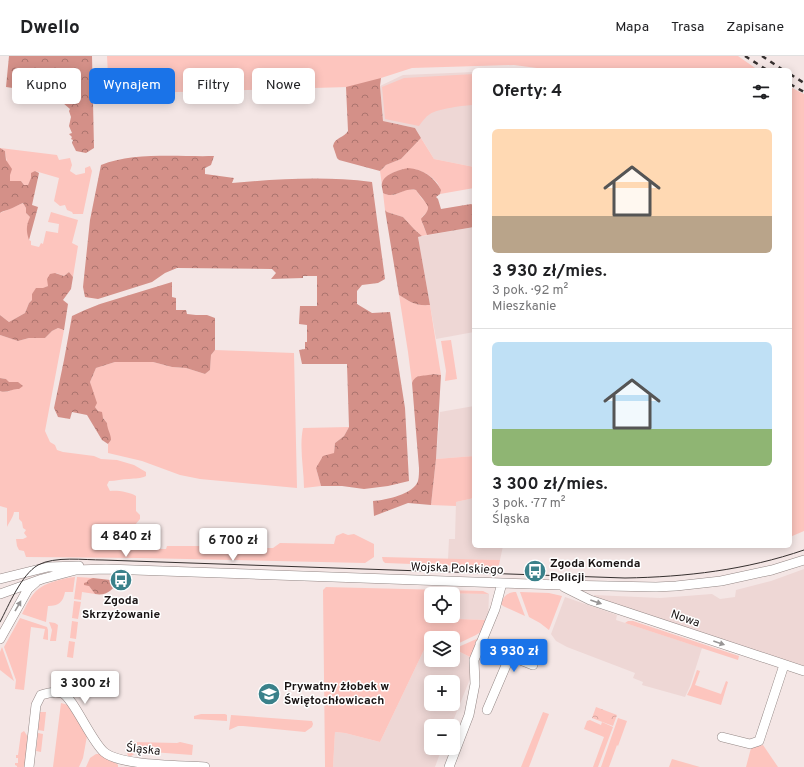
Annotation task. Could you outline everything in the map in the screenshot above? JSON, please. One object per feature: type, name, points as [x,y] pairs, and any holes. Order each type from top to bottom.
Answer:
[{"type":"street","name":"Wojska Polskiego","points":[[106,568],[502,583],[656,587],[697,585],[748,576],[804,560]]},
{"type":"street","points":[[0,578],[48,567],[78,566],[106,568]]},
{"type":"street","points":[[0,594],[42,579],[76,570],[106,568]]},
{"type":"street","points":[[0,639],[28,590],[42,579]]},
{"type":"street","points":[[449,767],[470,715],[474,684],[474,660],[495,609],[502,583]]},
{"type":"street","name":"Nowa","points":[[561,585],[590,600],[804,672]]},
{"type":"street","points":[[480,644],[533,665]]},
{"type":"street","points":[[487,710],[510,656]]},
{"type":"street","points":[[722,737],[750,744],[759,741],[784,665]]},
{"type":"street","name":"Śląska","points":[[29,767],[36,705],[41,695],[55,692],[62,693],[69,698],[95,741],[102,751],[108,756],[127,762],[205,767]]},
{"type":"shaded area","points":[[472,72],[472,167],[434,159],[415,128],[383,121],[380,86],[403,75]]},
{"type":"shaded area","points":[[472,227],[472,332],[436,339],[418,237]]},
{"type":"shaded area","points":[[472,406],[472,456],[436,459],[440,412]]},
{"type":"shaded area","points":[[472,498],[472,548],[503,548],[500,560],[448,559],[449,539],[455,539],[456,502]]},
{"type":"shaded area","points":[[804,569],[804,668],[594,598],[594,595],[660,598],[712,594],[720,599],[735,597],[736,590],[771,581]]},
{"type":"shaded area","points":[[460,594],[489,594],[488,620],[460,619]]},
{"type":"shaded area","points":[[565,597],[617,615],[616,620],[702,648],[685,697],[642,685],[643,682],[633,678],[635,673],[567,647],[556,641],[551,634]]},
{"type":"shaded area","points":[[424,650],[424,667],[460,667],[460,652],[472,658],[472,674],[460,704],[460,675],[424,675],[424,711],[457,711],[454,719],[424,719],[424,755],[439,755],[435,767],[333,767],[335,732],[380,742]]},
{"type":"green space","points":[[9,56],[92,56],[92,68],[89,68],[89,104],[93,104],[94,148],[86,153],[76,151],[72,143],[72,137],[69,134],[72,133],[69,126],[71,117],[69,111],[70,109],[64,104],[81,104],[81,68],[12,68],[12,88],[6,87]]},
{"type":"green space","points":[[107,56],[738,56],[755,68],[537,68],[514,65],[412,68],[381,78],[376,82],[348,87],[315,88],[315,68],[252,68],[252,90],[244,90],[244,68],[183,68],[183,92],[175,92],[175,68],[108,68]]},
{"type":"green space","points":[[472,74],[472,105],[439,110],[430,114],[419,126],[385,119],[382,87],[404,78]]},
{"type":"green space","points":[[381,78],[380,86],[383,121],[415,128],[421,138],[401,159],[386,165],[380,171],[339,160],[333,146],[338,139],[348,131],[346,87]]},
{"type":"green space","points":[[792,88],[804,94],[804,531],[792,536]]},
{"type":"green space","points":[[421,138],[434,159],[472,167],[472,188],[440,194],[439,185],[432,177],[413,169],[399,170],[390,174],[383,181],[382,185],[380,171],[386,165],[401,159]]},
{"type":"green space","points":[[0,148],[57,155],[59,160],[70,158],[72,165],[70,171],[76,175],[85,173],[85,168],[90,166],[92,171],[83,214],[73,214],[67,210],[65,205],[60,206],[54,201],[59,178],[35,171],[28,185],[24,185],[21,181],[10,181],[5,151]]},
{"type":"green space","points":[[0,148],[5,151],[6,160],[12,169],[10,181],[21,181],[24,185],[28,185],[31,178],[31,173],[35,171],[39,173],[32,205],[38,207],[29,240],[27,228],[30,217],[26,213],[26,208],[23,203],[0,213]]},
{"type":"green space","points":[[156,156],[214,156],[211,165],[205,168],[205,174],[234,178],[232,183],[285,179],[337,179],[372,182],[385,279],[378,283],[362,285],[357,291],[357,304],[372,313],[390,312],[405,408],[409,481],[388,486],[364,489],[342,486],[321,486],[316,468],[323,456],[334,453],[335,443],[344,436],[349,427],[347,364],[302,364],[299,350],[305,349],[305,342],[307,342],[307,325],[299,324],[300,306],[317,306],[317,276],[271,279],[276,273],[272,269],[177,268],[165,273],[152,282],[98,299],[85,297],[83,287],[90,220],[101,165],[127,158]]},
{"type":"green space","points":[[408,168],[428,174],[441,190],[440,194],[436,197],[441,209],[472,204],[472,227],[427,235],[421,219],[428,207],[416,190],[407,190],[391,195],[383,193],[382,184],[386,177],[393,172]]},
{"type":"green space","points":[[407,189],[416,190],[422,199],[428,204],[428,211],[422,217],[427,235],[422,236],[403,217],[385,210],[383,193],[392,195]]},
{"type":"green space","points":[[23,203],[26,208],[26,213],[30,217],[29,240],[31,241],[31,245],[39,247],[41,243],[43,244],[46,231],[58,233],[59,224],[48,222],[51,212],[78,220],[72,243],[78,246],[73,277],[69,272],[64,276],[56,273],[48,286],[32,294],[32,300],[29,303],[25,313],[9,322],[0,315],[0,213]]},
{"type":"green space","points":[[385,210],[403,217],[422,236],[418,237],[430,305],[416,304],[399,295]]},
{"type":"green space","points":[[69,272],[73,277],[71,289],[63,300],[68,304],[64,330],[58,328],[52,331],[45,338],[29,338],[18,341],[0,335],[0,315],[9,322],[25,313],[29,303],[32,300],[32,294],[36,288],[48,286],[47,279],[50,274],[55,273],[64,276]]},
{"type":"green space","points":[[172,282],[172,297],[176,298],[176,310],[186,310],[187,314],[207,315],[215,318],[215,350],[211,355],[210,370],[205,374],[186,368],[172,367],[153,362],[115,362],[96,368],[90,382],[97,403],[95,407],[98,411],[102,412],[103,418],[107,423],[111,440],[108,444],[102,440],[87,415],[72,412],[70,419],[58,417],[54,408],[72,316],[100,304]]},
{"type":"green space","points":[[399,295],[416,304],[430,305],[441,375],[433,374],[414,379],[412,383]]},
{"type":"green space","points":[[58,328],[64,330],[45,431],[50,442],[55,445],[57,450],[94,456],[101,459],[117,460],[134,465],[146,472],[146,476],[144,477],[109,481],[107,485],[110,491],[130,493],[136,496],[136,511],[140,515],[140,519],[128,533],[127,542],[149,544],[152,547],[158,547],[159,549],[166,549],[167,546],[217,546],[218,551],[230,551],[230,548],[273,548],[280,543],[334,544],[336,536],[343,533],[348,535],[354,534],[374,544],[374,557],[365,563],[26,557],[24,551],[19,550],[17,546],[16,539],[23,539],[27,537],[24,533],[26,530],[23,528],[22,522],[19,519],[19,512],[14,512],[7,527],[7,508],[0,506],[0,391],[6,392],[11,390],[18,382],[8,382],[6,379],[0,378],[0,335],[18,341],[29,338],[45,338],[52,331]]},
{"type":"green space","points":[[451,340],[457,379],[445,381],[446,371],[441,341]]},
{"type":"green space","points":[[215,350],[294,353],[297,488],[200,479],[180,475],[142,461],[108,453],[108,444],[111,440],[107,423],[95,407],[90,382],[96,368],[115,362],[153,362],[172,367],[186,368],[205,374],[210,370],[211,355]]},
{"type":"green space","points":[[433,374],[441,375],[436,459],[431,505],[408,503],[374,516],[373,501],[399,496],[415,486],[418,481],[419,468],[412,383],[418,377]]},
{"type":"green space","points":[[0,378],[6,379],[9,382],[18,382],[23,386],[19,389],[5,392],[0,391]]},
{"type":"green space","points":[[349,427],[344,436],[335,443],[334,453],[316,468],[321,486],[304,488],[302,451],[303,428]]},
{"type":"green space","points":[[472,456],[472,498],[456,502],[456,506],[431,505],[436,459]]},
{"type":"green space","points":[[382,557],[500,560],[499,565],[494,567],[385,563]]},
{"type":"green space","points":[[75,577],[73,592],[65,592],[60,603],[48,606],[46,622],[22,614],[28,602],[39,588],[54,581]]},
{"type":"green space","points":[[77,577],[93,578],[89,586],[95,594],[82,592],[81,600],[74,599]]},
{"type":"green space","points":[[93,578],[119,581],[109,592],[95,594],[89,586],[84,585],[84,583]]},
{"type":"green space","points":[[326,587],[424,589],[424,623],[460,623],[460,619],[488,620],[482,631],[460,643],[460,631],[424,631],[424,650],[380,742],[335,732],[333,767],[325,767],[323,590]]},
{"type":"green space","points":[[460,590],[483,591],[489,594],[460,594]]},
{"type":"green space","points":[[516,592],[525,616],[501,604],[506,595]]},
{"type":"green space","points":[[520,592],[549,593],[562,596],[549,630],[529,617]]},
{"type":"green space","points":[[74,601],[81,602],[78,619],[72,618]]},
{"type":"green space","points":[[20,618],[47,627],[48,630],[48,640],[43,639],[45,629],[31,627],[24,690],[15,689],[16,680],[4,647]]},
{"type":"green space","points":[[72,621],[78,622],[76,639],[70,638]]},
{"type":"green space","points":[[628,621],[633,621],[739,656],[738,660],[625,623]]},
{"type":"green space","points":[[49,622],[58,625],[56,641],[50,641],[52,630]]},
{"type":"green space","points":[[481,637],[472,658],[460,652],[460,646]]},
{"type":"green space","points":[[69,641],[75,642],[73,658],[67,657]]},
{"type":"green space","points":[[2,647],[14,681],[0,670],[0,652]]},
{"type":"green space","points":[[697,670],[700,671],[695,685],[721,694],[726,681],[728,682],[721,705],[687,695]]},
{"type":"green space","points":[[61,703],[68,705],[87,736],[83,758],[79,767],[53,767]]},
{"type":"green space","points":[[596,707],[617,715],[613,726],[592,718]]},
{"type":"green space","points":[[40,712],[46,712],[44,731],[38,730]]},
{"type":"green space","points":[[543,712],[549,714],[529,767],[521,767]]},
{"type":"green space","points":[[201,714],[225,714],[227,715],[227,721],[194,719],[194,716]]},
{"type":"green space","points":[[231,715],[312,721],[313,724],[312,727],[305,732],[243,726],[238,726],[229,730]]},
{"type":"green space","points":[[618,718],[627,721],[609,767],[601,767]]},
{"type":"green space","points":[[590,720],[601,725],[602,722],[613,727],[598,767],[593,767],[604,737],[584,729],[587,721]]},
{"type":"green space","points":[[24,731],[28,737],[25,767],[17,767],[15,765],[15,763],[18,763],[18,758],[16,758],[16,755],[18,755],[21,733]]},
{"type":"green space","points":[[38,733],[43,734],[41,752],[36,751]]},
{"type":"green space","points":[[133,742],[180,742],[193,745],[192,755],[139,751],[131,756],[128,756],[127,752]]},
{"type":"green space","points":[[763,745],[778,767],[746,767],[751,748]]},
{"type":"green space","points":[[96,754],[100,754],[117,764],[118,767],[86,767],[90,758]]},
{"type":"green space","points":[[672,759],[700,767],[669,767]]},
{"type":"tram line","points":[[0,622],[16,591],[26,576],[38,565],[61,559],[625,578],[671,576],[716,571],[760,563],[804,550]]},
{"type":"railway","points":[[745,56],[764,68]]},
{"type":"railway","points":[[762,56],[780,68]]},
{"type":"railway","points":[[792,75],[804,83]]},
{"type":"railway","points":[[792,85],[804,92]]},
{"type":"place","name":"Zgoda Komenda Policji","points":[[535,571]]},
{"type":"place","name":"Zgoda Skrzyżowanie","points":[[121,580]]},
{"type":"place","name":"Prywatny żłobek w Świętochłowicach","points":[[269,694]]}]
